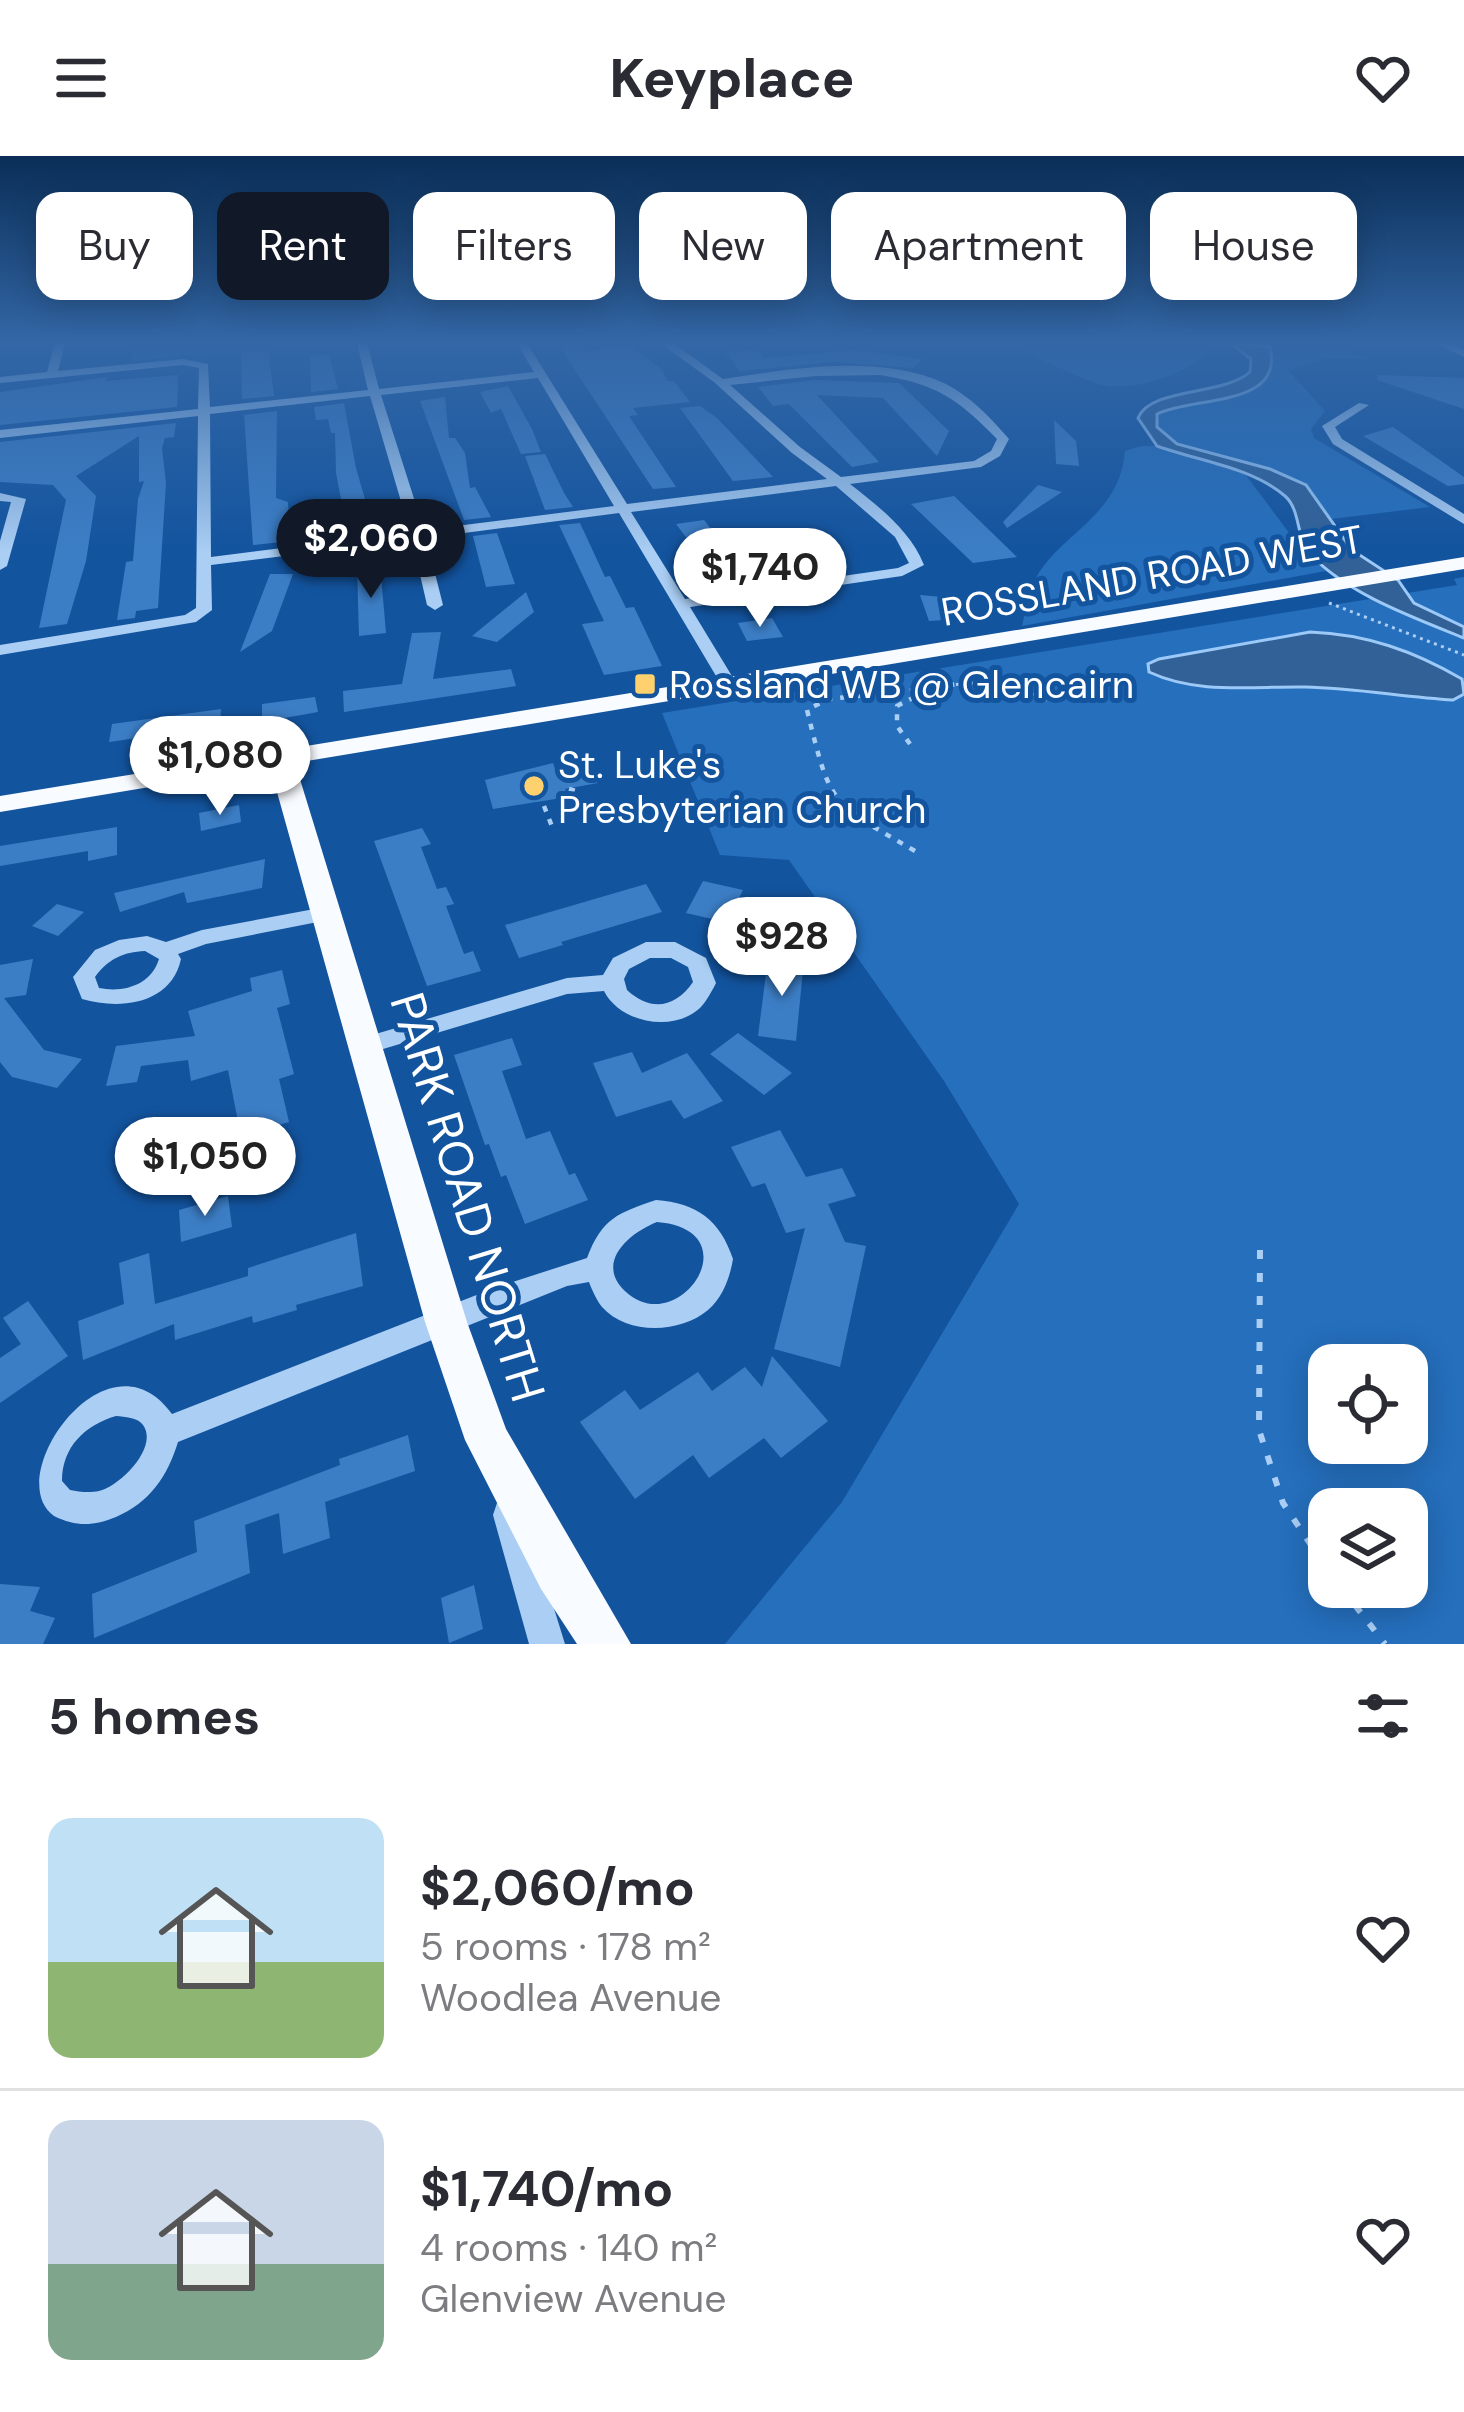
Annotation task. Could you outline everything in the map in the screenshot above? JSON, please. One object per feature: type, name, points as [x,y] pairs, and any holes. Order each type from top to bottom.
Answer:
[{"type":"main road","name":"ROSSLAND ROAD WEST","points":[[0,804],[1464,563]]},
{"type":"main road","name":"PARK ROAD NORTH","points":[[281,760],[446,1322],[487,1440],[558,1572],[606,1644]]},
{"type":"street","points":[[0,434],[200,412]]},
{"type":"street","points":[[0,650],[190,619],[204,610],[204,412]]},
{"type":"street","points":[[381,412],[422,537],[435,605]]},
{"type":"street","points":[[563,412],[730,686]]},
{"type":"street","points":[[682,604],[917,566],[915,554],[895,531],[756,412]]},
{"type":"street","points":[[204,562],[977,464],[996,453],[1003,439],[976,412]]},
{"type":"street","points":[[1351,412],[1328,426],[1337,441],[1464,520]]},
{"type":"street","points":[[0,566],[19,499],[3,497]]},
{"type":"street","points":[[166,950],[202,937],[325,914]]},
{"type":"street","points":[[363,1046],[567,986],[611,982]]},
{"type":"street","points":[[656,1211],[674,1211],[706,1228],[719,1258],[708,1292],[692,1306],[651,1316],[614,1301],[598,1268],[608,1236],[621,1223],[656,1211]]},
{"type":"street","points":[[164,1432],[568,1274],[598,1268]]},
{"type":"street","points":[[487,1440],[547,1644]]},
{"type":"path","points":[[1322,590],[1352,614],[1464,655]]},
{"type":"path","points":[[915,850],[849,813],[826,788],[807,710],[828,699],[1013,684],[1049,700]]},
{"type":"path","points":[[910,743],[896,728],[895,717],[897,706],[917,690]]},
{"type":"path","points":[[569,789],[576,790],[588,822]]},
{"type":"path","points":[[544,806],[553,829]]},
{"type":"path","points":[[1260,1250],[1256,1414],[1264,1460],[1288,1519],[1308,1545]]},
{"type":"path","points":[[1357,1608],[1385,1644]]},
{"type":"shaded area","points":[[1142,412],[1161,412],[1157,427],[1177,444],[1270,469],[1306,485],[1352,550],[1398,580],[1414,603],[1464,627],[1464,638],[1382,604],[1343,581],[1310,554],[1285,496],[1240,471],[1157,446],[1138,418]]},
{"type":"shaded area","points":[[1324,412],[1311,429],[1314,438],[1430,507],[1331,519],[1310,494],[1289,479],[1178,444],[1157,427],[1157,414]]},
{"type":"shaded area","points":[[1157,446],[1245,474],[1305,554],[1326,571],[1022,626],[1029,593],[1040,571],[1111,495],[1125,451]]},
{"type":"shaded area","points":[[1464,577],[1464,1644],[725,1644],[842,1502],[1019,1204],[944,1081],[789,860],[720,855],[662,713],[1457,585],[1454,579]]},
{"type":"shaded area","points":[[1310,632],[1351,636],[1408,652],[1462,679],[1464,694],[1453,700],[1323,688],[1206,687],[1149,672],[1148,664],[1159,659]]},
{"type":"building","points":[[0,412],[124,412],[0,425]]},
{"type":"building","points":[[277,412],[276,498],[288,502],[290,541],[253,545],[244,415]]},
{"type":"building","points":[[315,412],[346,412],[373,527],[347,530],[336,473],[335,433],[328,419],[316,420]]},
{"type":"building","points":[[424,412],[447,412],[449,438],[455,438],[465,453],[470,488],[475,487],[491,517],[464,520]]},
{"type":"building","points":[[503,412],[523,412],[532,429],[541,452],[521,454]]},
{"type":"building","points":[[603,412],[638,415],[629,416],[676,487],[653,489]]},
{"type":"building","points":[[683,412],[709,412],[717,418],[773,477],[733,481]]},
{"type":"building","points":[[797,412],[833,412],[879,462],[852,467]]},
{"type":"building","points":[[896,412],[930,412],[949,431],[937,456]]},
{"type":"building","points":[[1054,420],[1076,441],[1079,466],[1056,464]]},
{"type":"building","points":[[176,423],[174,437],[165,438],[162,448],[166,483],[158,608],[117,620],[126,562],[133,561],[144,481],[139,482],[139,436],[76,476],[96,496],[86,561],[67,624],[39,628],[66,500],[53,485],[0,482],[0,442]]},
{"type":"building","points":[[1393,427],[1464,477],[1464,484],[1448,486],[1363,436]]},
{"type":"building","points":[[545,454],[573,507],[545,510],[525,456]]},
{"type":"building","points":[[1038,485],[1062,492],[1007,528],[1003,522]]},
{"type":"building","points":[[954,496],[1017,557],[973,563],[911,504]]},
{"type":"building","points":[[704,520],[744,571],[702,573],[701,557],[676,524]]},
{"type":"building","points":[[580,523],[605,577],[610,576],[626,608],[634,607],[662,666],[604,675],[582,624],[604,621],[559,525]]},
{"type":"building","points":[[497,533],[515,584],[486,587],[473,536]]},
{"type":"building","points":[[380,564],[386,633],[359,636],[357,566]]},
{"type":"building","points":[[270,574],[293,574],[272,631],[240,652]]},
{"type":"building","points":[[526,592],[534,612],[497,642],[472,636]]},
{"type":"building","points":[[920,595],[952,598],[960,619],[929,621]]},
{"type":"building","points":[[772,618],[783,637],[747,641],[738,623]]},
{"type":"building","points":[[441,632],[433,679],[511,669],[516,686],[344,712],[343,691],[402,684],[412,633]]},
{"type":"building","points":[[315,697],[318,712],[262,722],[262,704]]},
{"type":"building","points":[[221,709],[220,726],[109,742],[112,724]]},
{"type":"building","name":"St. Luke's Presbyterian Church","points":[[553,763],[555,769],[590,764],[598,783],[565,789],[568,797],[493,809],[485,780]]},
{"type":"building","points":[[239,805],[241,822],[201,831],[199,813]]},
{"type":"building","points":[[117,827],[117,855],[88,861],[88,851],[0,866],[0,846]]},
{"type":"building","points":[[422,828],[431,844],[421,847],[437,889],[446,887],[454,904],[446,906],[464,954],[473,951],[481,971],[427,986],[374,841]]},
{"type":"building","points":[[265,859],[262,888],[187,903],[184,892],[120,912],[114,893]]},
{"type":"building","points":[[703,881],[743,890],[724,928],[712,919],[686,913]]},
{"type":"building","points":[[646,884],[662,912],[519,958],[505,925]]},
{"type":"building","points":[[57,904],[84,912],[58,936],[32,926]]},
{"type":"building","points":[[773,904],[805,926],[761,954],[730,932]]},
{"type":"building","points":[[768,958],[804,960],[796,1041],[758,1036]]},
{"type":"building","points":[[33,959],[26,995],[4,998],[44,1050],[82,1059],[57,1088],[12,1077],[0,1062],[0,965]]},
{"type":"building","points":[[282,970],[290,1004],[277,1008],[294,1074],[279,1079],[289,1122],[262,1130],[273,1176],[235,1189],[228,1159],[244,1153],[228,1070],[191,1081],[188,1060],[141,1066],[137,1082],[106,1086],[116,1046],[195,1036],[188,1011],[252,991],[250,978]]},
{"type":"building","points":[[738,1033],[792,1073],[764,1095],[710,1054]]},
{"type":"building","points":[[512,1038],[522,1065],[502,1071],[526,1139],[550,1131],[569,1175],[575,1173],[588,1200],[525,1224],[506,1175],[501,1177],[489,1144],[485,1145],[454,1055]]},
{"type":"building","points":[[632,1052],[642,1073],[687,1053],[723,1101],[684,1119],[671,1100],[616,1117],[593,1063]]},
{"type":"building","points":[[780,1130],[806,1177],[842,1168],[856,1196],[828,1204],[845,1242],[866,1246],[840,1367],[774,1349],[805,1228],[786,1233],[765,1183],[752,1187],[731,1147]]},
{"type":"building","points":[[228,1196],[232,1227],[181,1242],[179,1210]]},
{"type":"building","points":[[356,1233],[363,1286],[253,1323],[252,1316],[175,1340],[174,1324],[83,1360],[78,1321],[124,1304],[119,1263],[149,1253],[155,1304],[248,1276],[248,1268]]},
{"type":"building","points":[[28,1301],[68,1356],[0,1403],[0,1358],[21,1344],[3,1318]]},
{"type":"building","points":[[772,1356],[828,1421],[781,1458],[764,1438],[709,1478],[693,1455],[635,1499],[580,1422],[625,1390],[640,1410],[698,1372],[712,1391],[745,1367],[762,1387]]},
{"type":"building","points":[[408,1435],[415,1471],[325,1502],[330,1538],[283,1554],[279,1513],[245,1525],[250,1573],[94,1638],[92,1594],[197,1552],[194,1521]]},
{"type":"building","points":[[0,1584],[40,1587],[30,1611],[55,1618],[43,1644],[0,1644]]},
{"type":"building","points":[[474,1585],[483,1629],[449,1643],[441,1598]]},
{"type":"place","name":"Rossland WB @ Glencairn","points":[[645,684]]},
{"type":"place","name":"St. Luke's Presbyterian Church","points":[[534,786]]}]
